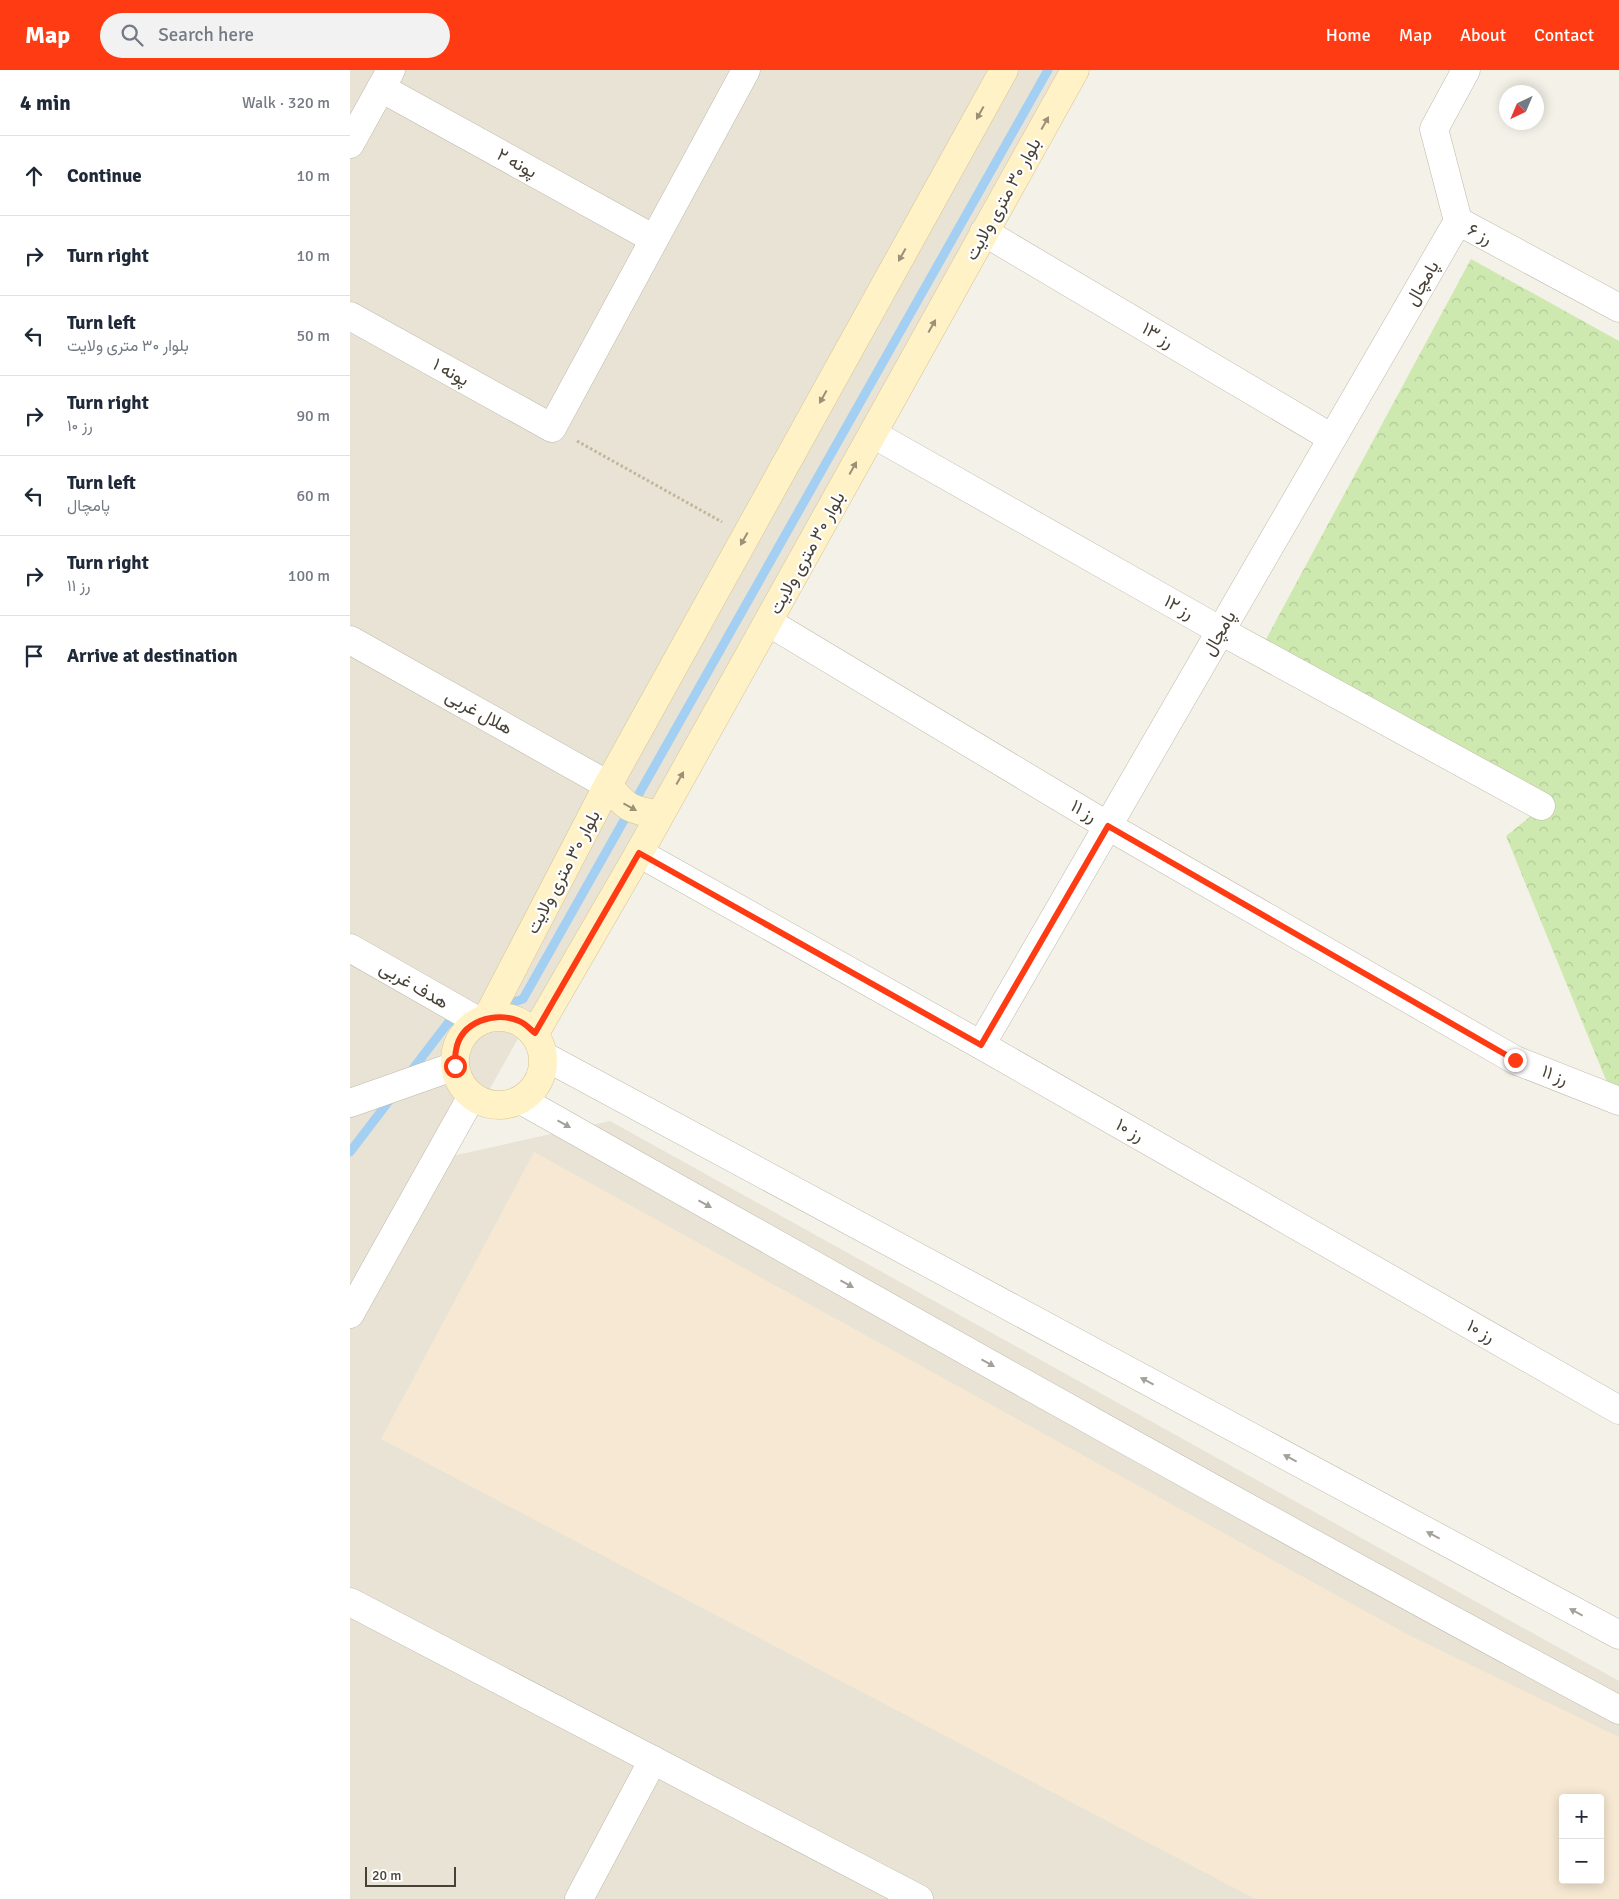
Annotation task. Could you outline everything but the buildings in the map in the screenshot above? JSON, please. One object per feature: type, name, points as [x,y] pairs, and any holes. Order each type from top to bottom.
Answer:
[{"type":"main road","name":"بلوار ۳۰ متری ولایت","points":[[482,1019],[608,785],[1004,70]]},
{"type":"main road","name":"بلوار ۳۰ متری ولایت","points":[[539,1044],[660,814],[1075,70]]},
{"type":"main road","points":[[608,785],[621,802],[639,812],[660,814]]},
{"type":"main road","points":[[504,1016],[521,1022],[539,1044],[544,1068],[540,1081],[521,1100],[502,1106],[487,1104],[472,1096],[460,1082],[455,1066],[456,1048],[465,1032],[482,1019],[504,1016]]},
{"type":"street","points":[[552,428],[746,70]]},
{"type":"street","name":"رز ۶","points":[[1466,70],[1434,128],[1458,222],[1619,308]]},
{"type":"street","points":[[350,144],[386,79]]},
{"type":"street","name":"پونه ۲","points":[[386,79],[654,239]]},
{"type":"street","name":"پامچال","points":[[981,1045],[1458,222]]},
{"type":"street","name":"رز ۱۳","points":[[984,232],[1332,438]]},
{"type":"street","name":"پونه ۱","points":[[350,316],[552,428]]},
{"type":"street","name":"رز ۱۲","points":[[873,434],[1221,631],[1541,806]]},
{"type":"street","name":"رز ۱۱","points":[[768,622],[1108,826],[1515,1060],[1619,1101]]},
{"type":"street","name":"هلال غربی","points":[[350,640],[608,785]]},
{"type":"street","name":"رز ۱۰","points":[[639,853],[981,1045],[1619,1410]]},
{"type":"street","name":"هدف غربی","points":[[350,948],[482,1019]]},
{"type":"street","points":[[539,1044],[1619,1635]]},
{"type":"street","points":[[350,1103],[455,1066]]},
{"type":"street","points":[[350,1314],[472,1096]]},
{"type":"street","points":[[521,1100],[1023,1383],[1403,1594],[1619,1710]]},
{"type":"street","points":[[350,1602],[919,1899]]},
{"type":"street","points":[[579,1899],[652,1760]]},
{"type":"path","points":[[552,428],[746,536]]},
{"type":"shaded area","points":[[350,70],[1063,70],[452,1156],[610,1121],[1619,1681],[1619,1899],[350,1899]]},
{"type":"shaded area","points":[[534,1152],[1405,1633],[1619,1737],[1619,1899],[1255,1899],[381,1439]]},
{"type":"green space","points":[[1471,259],[1619,341],[1619,1087],[1608,1085],[1506,836],[1552,799],[1264,643]]},
{"type":"waterway","points":[[499,1007],[523,999],[1048,70]]},
{"type":"waterway","points":[[409,1074],[448,1023],[462,1018]]},
{"type":"waterway","points":[[350,1152],[392,1097]]},
{"type":"route","points":[[455,1066],[456,1048],[465,1032],[478,1021],[504,1016],[521,1022],[535,1033],[639,853],[981,1045],[1108,826],[1515,1060]]}]
